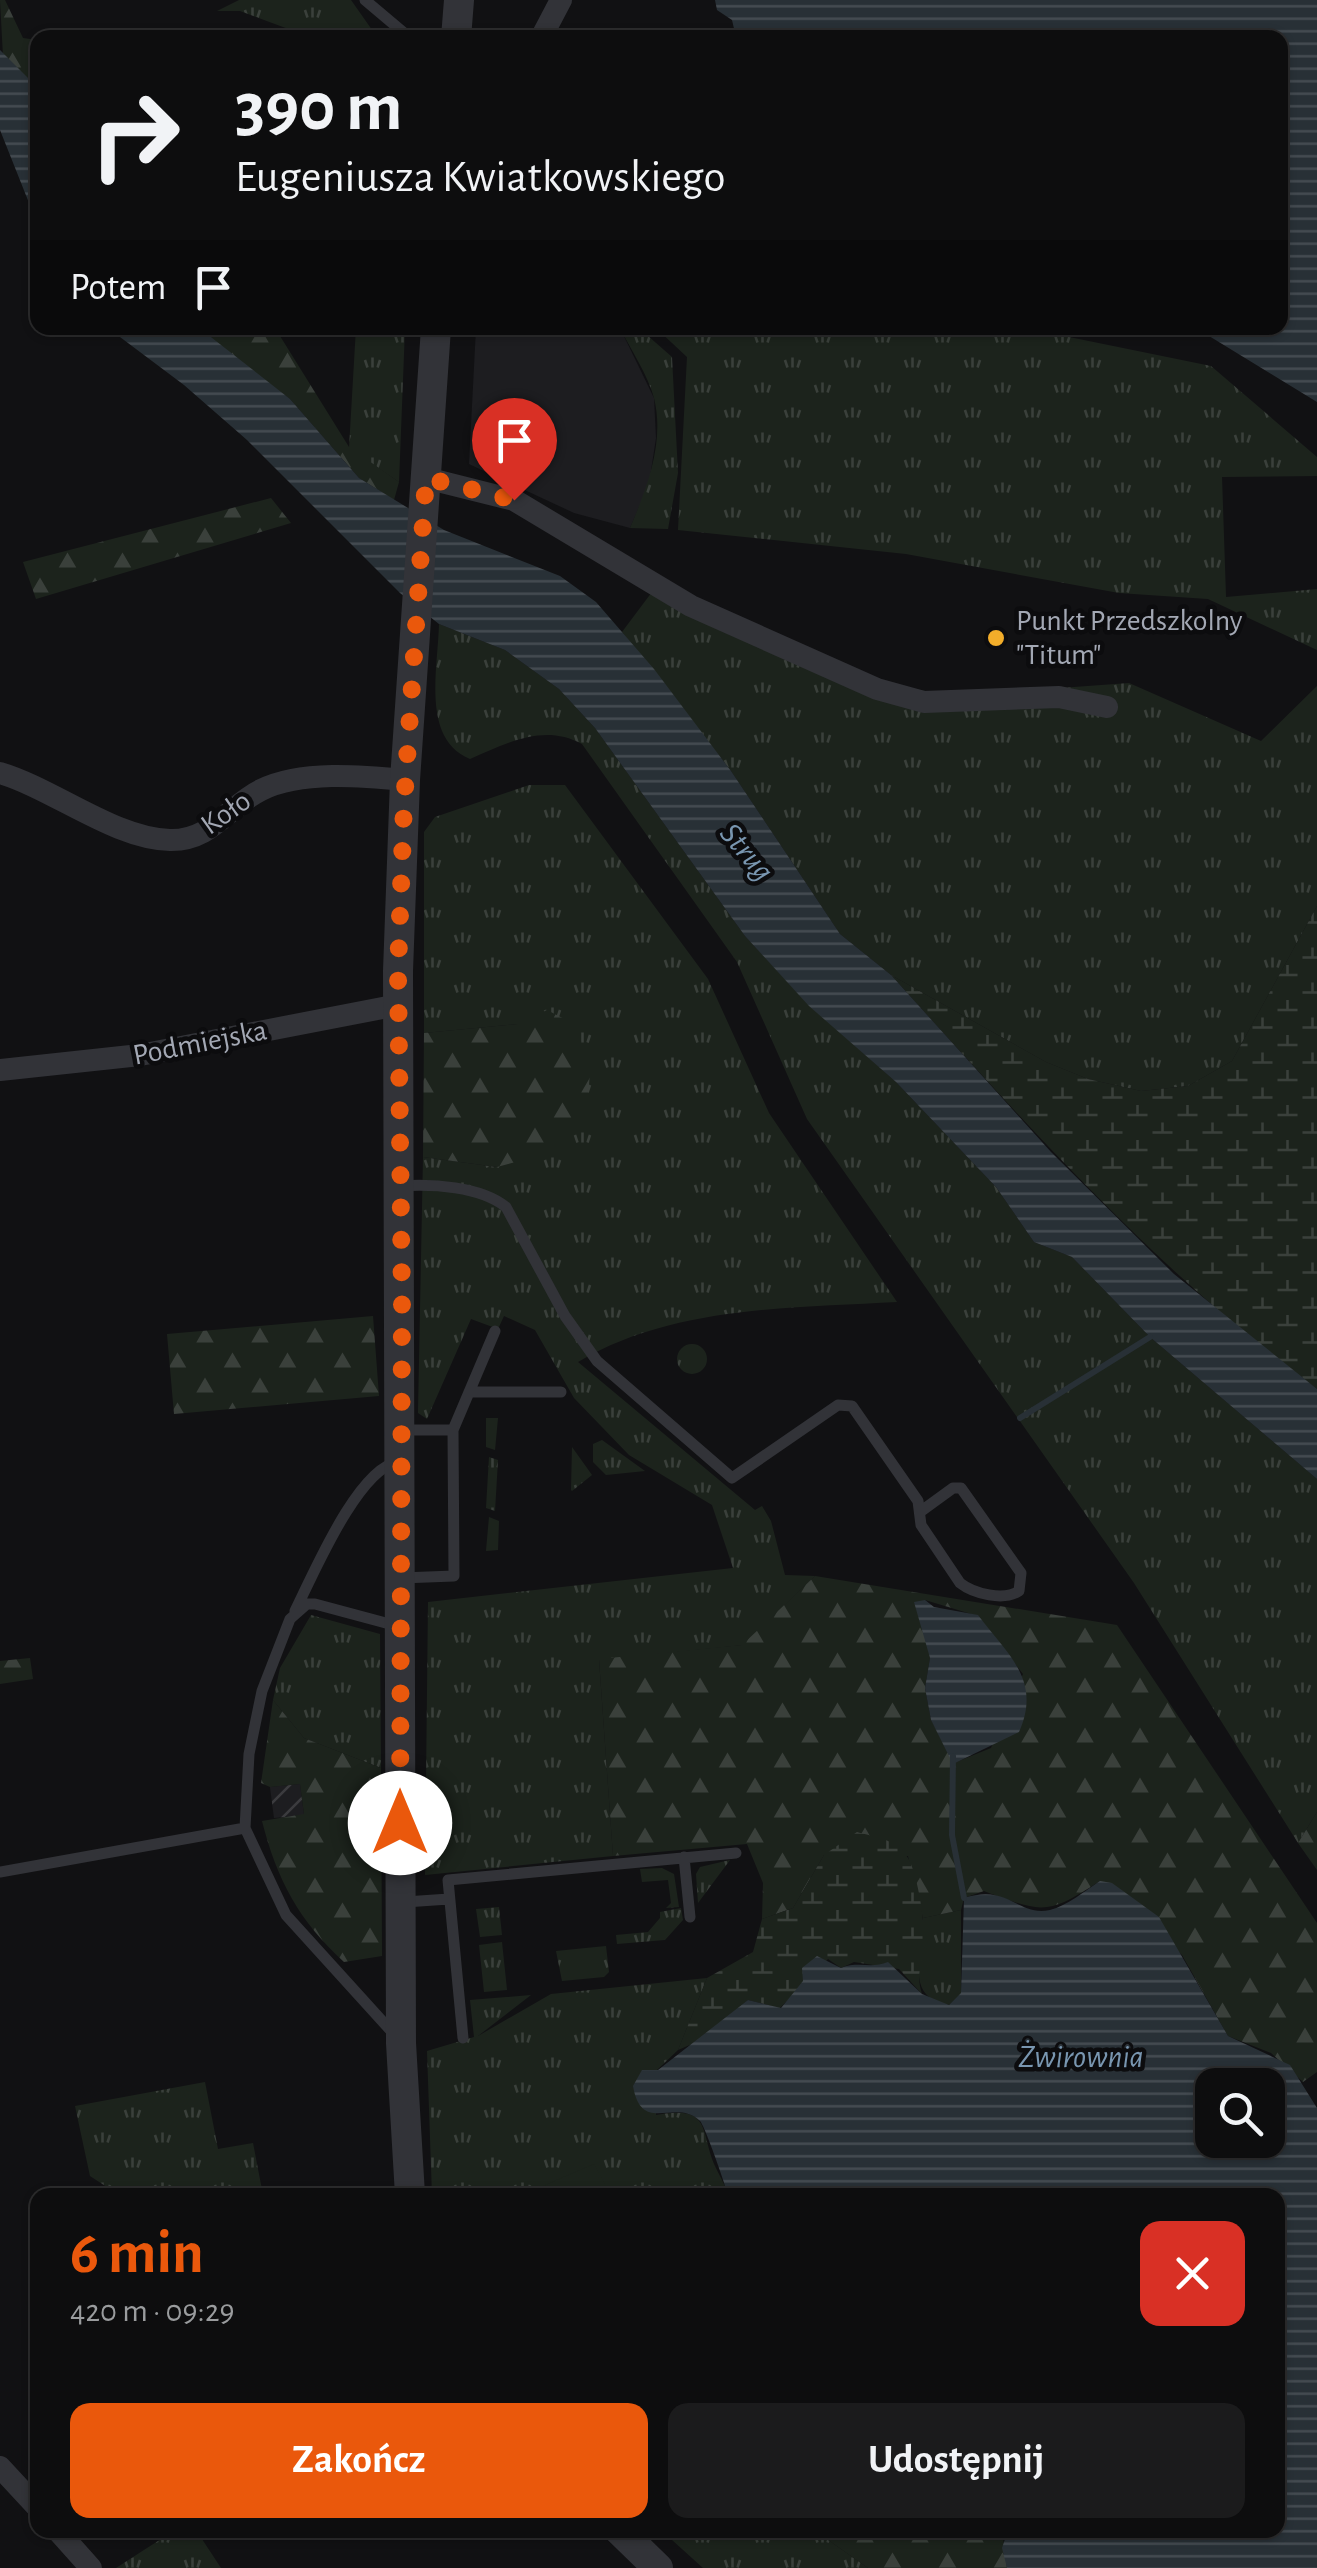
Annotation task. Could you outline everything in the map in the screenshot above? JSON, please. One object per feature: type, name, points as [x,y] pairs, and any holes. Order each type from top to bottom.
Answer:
[{"type":"street","points":[[457,30],[459,0]]},
{"type":"street","points":[[545,30],[561,0]]},
{"type":"street","points":[[410,2188],[400,1902],[398,1004],[405,780],[436,335]]},
{"type":"street","points":[[426,492],[514,500],[691,606],[878,689],[924,702],[1059,697],[1107,707]]},
{"type":"street","name":"Koło","points":[[0,773],[48,790],[132,832],[174,841],[222,823],[259,790],[283,782],[405,780]]},
{"type":"street","name":"Podmiejska","points":[[0,1070],[140,1055],[398,1004]]},
{"type":"street","points":[[0,2466],[30,2499]]},
{"type":"street","points":[[64,2538],[91,2568]]},
{"type":"street","points":[[627,2538],[658,2568]]},
{"type":"lane","points":[[366,0],[401,30]]},
{"type":"lane","points":[[400,1186],[436,1185],[494,1199],[506,1207],[565,1316],[597,1361],[732,1478],[846,1403],[918,1501],[921,1525],[965,1588],[1007,1596],[1019,1591],[1021,1573],[962,1488],[952,1488],[920,1512]]},
{"type":"lane","points":[[401,1578],[454,1576],[453,1430],[495,1331]]},
{"type":"lane","points":[[469,1392],[561,1392]]},
{"type":"lane","points":[[401,1430],[453,1430]]},
{"type":"lane","points":[[401,1462],[388,1463],[359,1493],[290,1619],[260,1701],[249,1754],[245,1828],[286,1915],[402,2043]]},
{"type":"lane","points":[[290,1619],[306,1604],[315,1604],[401,1627]]},
{"type":"lane","points":[[0,1872],[245,1828]]},
{"type":"lane","points":[[463,2038],[448,1880],[736,1852]]},
{"type":"lane","points":[[684,1857],[690,1917]]},
{"type":"lane","points":[[400,1902],[449,1899]]},
{"type":"shaded area","points":[[476,335],[623,335],[654,398],[656,438],[649,484],[630,528],[574,513],[469,464]]},
{"type":"shaded area","points":[[300,1784],[304,1815],[274,1818],[270,1787]]},
{"type":"green space","points":[[0,0],[5,0],[23,38],[30,39],[30,81],[3,56]]},
{"type":"green space","points":[[239,0],[351,0],[372,30],[291,30],[240,11],[217,11]]},
{"type":"green space","points":[[203,335],[279,335],[349,447],[399,482],[394,500],[359,478],[290,399]]},
{"type":"green space","points":[[356,335],[405,335],[399,482],[349,448]]},
{"type":"green space","points":[[624,335],[647,335],[672,357],[678,473],[668,529],[630,528],[656,448],[657,415],[648,380]]},
{"type":"green space","points":[[663,335],[1059,335],[1211,366],[1317,457],[1317,476],[1222,477],[1226,597],[1317,589],[1317,650],[1208,599],[1119,593],[906,554],[678,530],[687,357]]},
{"type":"green space","points":[[271,498],[291,523],[36,599],[23,562]]},
{"type":"green space","points":[[652,592],[807,657],[889,683],[967,695],[1129,683],[1261,741],[1317,686],[1317,906],[1232,1061],[1188,1086],[1141,1091],[1088,1079],[1046,1062],[891,975],[840,934],[731,771],[622,632]]},
{"type":"green space","points":[[439,624],[505,650],[559,689],[595,728],[745,936],[809,1005],[896,1082],[996,1187],[1034,1242],[1072,1257],[1150,1337],[1317,1479],[1317,1812],[1298,1843],[1134,1583],[807,1119],[737,962],[582,744],[540,735],[470,759],[444,736],[438,719],[435,681]]},
{"type":"green space","points":[[529,785],[565,785],[708,979],[769,1113],[897,1302],[774,1309],[692,1320],[614,1344],[578,1362],[755,1510],[762,1506],[771,1521],[785,1575],[815,1576],[743,1645],[599,1660],[613,1856],[425,1875],[428,1602],[733,1568],[712,1505],[629,1455],[574,1398],[535,1330],[504,1316],[498,1329],[471,1319],[427,1419],[418,1413],[423,1157],[497,1167],[518,1024],[424,1033],[424,832],[435,817]]},
{"type":"green space","points":[[1317,906],[1317,1389],[1201,1295],[1147,1245],[1042,1140],[891,975],[1046,1062],[1088,1079],[1141,1091],[1188,1086],[1232,1061]]},
{"type":"green space","points":[[547,1010],[576,1025],[590,1070],[587,1117],[546,1154],[497,1167],[423,1157],[424,1033],[518,1024]]},
{"type":"green space","points":[[373,1316],[379,1396],[174,1414],[167,1334]]},
{"type":"green space","points":[[692,1344],[702,1349],[707,1359],[702,1369],[692,1374],[682,1369],[677,1359],[682,1349]]},
{"type":"green space","points":[[486,1418],[498,1418],[495,1450],[486,1447]]},
{"type":"green space","points":[[602,1440],[645,1471],[606,1475],[593,1462],[593,1444]]},
{"type":"green space","points":[[572,1447],[592,1475],[572,1491],[571,1490]]},
{"type":"green space","points":[[489,1457],[498,1460],[495,1511],[486,1508]]},
{"type":"green space","points":[[489,1517],[499,1521],[498,1550],[486,1551]]},
{"type":"green space","points":[[815,1576],[1117,1625],[1317,1923],[1317,2072],[1303,2082],[1271,2053],[1228,2036],[1182,1955],[1100,1881],[1055,1905],[1032,1907],[984,1891],[964,1898],[961,1910],[923,1918],[908,1856],[824,1855],[793,1908],[762,1919],[763,1883],[747,1844],[613,1856],[599,1659],[742,1645]],"holes":[[[925,1600],[978,1616],[1023,1674],[991,1748],[954,1763],[931,1720],[925,1688],[930,1658],[923,1624]]]},
{"type":"green space","points":[[311,1615],[380,1634],[381,1768],[304,1738],[273,1700],[280,1668]]},
{"type":"green space","points":[[30,1658],[33,1679],[0,1684],[0,1661]]},
{"type":"green space","points":[[273,1700],[304,1738],[381,1768],[382,1956],[344,1962],[314,1931],[283,1881],[262,1821],[304,1814],[300,1784],[270,1787],[261,1783]]},
{"type":"green space","points":[[1317,1812],[1317,1870],[1298,1843]]},
{"type":"green space","points":[[857,1832],[896,1845],[910,1863],[924,1928],[919,1976],[922,1994],[899,1969],[854,1962],[841,1968],[828,1959],[780,2008],[748,2000],[699,2041],[678,2050],[707,1978],[753,1952],[762,1919],[793,1908],[824,1855]]},
{"type":"green space","points":[[730,1860],[698,1903],[696,1874],[700,1867]]},
{"type":"green space","points":[[662,1868],[674,1874],[679,1907],[666,1908],[671,1903],[668,1880],[642,1882],[640,1869]]},
{"type":"green space","points":[[499,1907],[502,1935],[480,1937],[476,1909]]},
{"type":"green space","points":[[681,1908],[683,1920],[665,1940],[617,1944],[616,1935],[648,1932],[660,1918],[660,1912]]},
{"type":"green space","points":[[961,1910],[961,1994],[949,2005],[934,2000],[920,1983],[923,1918]]},
{"type":"green space","points":[[502,1942],[507,1990],[484,1992],[479,1945]]},
{"type":"green space","points":[[606,1946],[609,1972],[604,1977],[562,1981],[556,1951]]},
{"type":"green space","points":[[707,1978],[678,2050],[657,2070],[656,2115],[695,2117],[704,2130],[726,2188],[432,2188],[427,2051],[474,2037],[470,2000],[531,1995],[478,2036],[551,1994]]},
{"type":"green space","points":[[205,2082],[218,2149],[253,2143],[262,2188],[108,2188],[90,2176],[75,2106]]},
{"type":"green space","points":[[594,2164],[607,2188],[538,2188]]},
{"type":"green space","points":[[163,2538],[201,2538],[221,2568],[116,2568]]},
{"type":"green space","points":[[670,2538],[825,2538],[868,2568],[703,2568]]},
{"type":"green space","points":[[825,2538],[1003,2538],[1007,2568],[868,2568]]},
{"type":"water","points":[[715,0],[1317,0],[1317,402],[1207,335],[1288,335],[1288,30],[734,30],[732,20],[717,10]]},
{"type":"water","points":[[0,50],[30,80],[30,205],[0,130]]},
{"type":"water","name":"Strug","points":[[117,335],[208,335],[290,399],[359,478],[444,530],[560,576],[596,602],[654,669],[731,771],[840,934],[891,975],[1051,1152],[1174,1274],[1317,1389],[1317,1479],[1150,1337],[1072,1257],[1034,1242],[996,1187],[896,1082],[809,1006],[745,936],[595,728],[559,689],[505,650],[439,624],[400,593],[247,440],[184,385]]},
{"type":"water","points":[[925,1600],[934,1607],[978,1615],[1018,1669],[1027,1697],[1019,1732],[953,1764],[931,1720],[925,1688],[930,1658],[914,1602]]},
{"type":"water","name":"Żwirownia","points":[[1100,1881],[1112,1883],[1159,1917],[1228,2036],[1290,2065],[1317,2108],[1317,2568],[1007,2568],[1002,2548],[1005,2538],[1285,2538],[1285,2188],[726,2188],[700,2121],[680,2112],[652,2113],[637,2101],[633,2086],[642,2070],[658,2070],[748,2000],[781,2008],[803,1981],[802,1968],[817,1956],[841,1968],[888,1962],[922,1994],[949,2005],[961,1993],[964,1898],[992,1895],[1029,1909],[1050,1910]]},
{"type":"waterway","points":[[1020,1418],[1150,1337]]},
{"type":"waterway","points":[[953,1756],[952,1835],[964,1898]]},
{"type":"place","name":"Punkt Przedszkolny \"Titum\"","points":[[996,638]]},
{"type":"route","points":[[400,1823],[402,1304],[398,971],[404,804],[426,478],[449,480],[514,500]]}]
